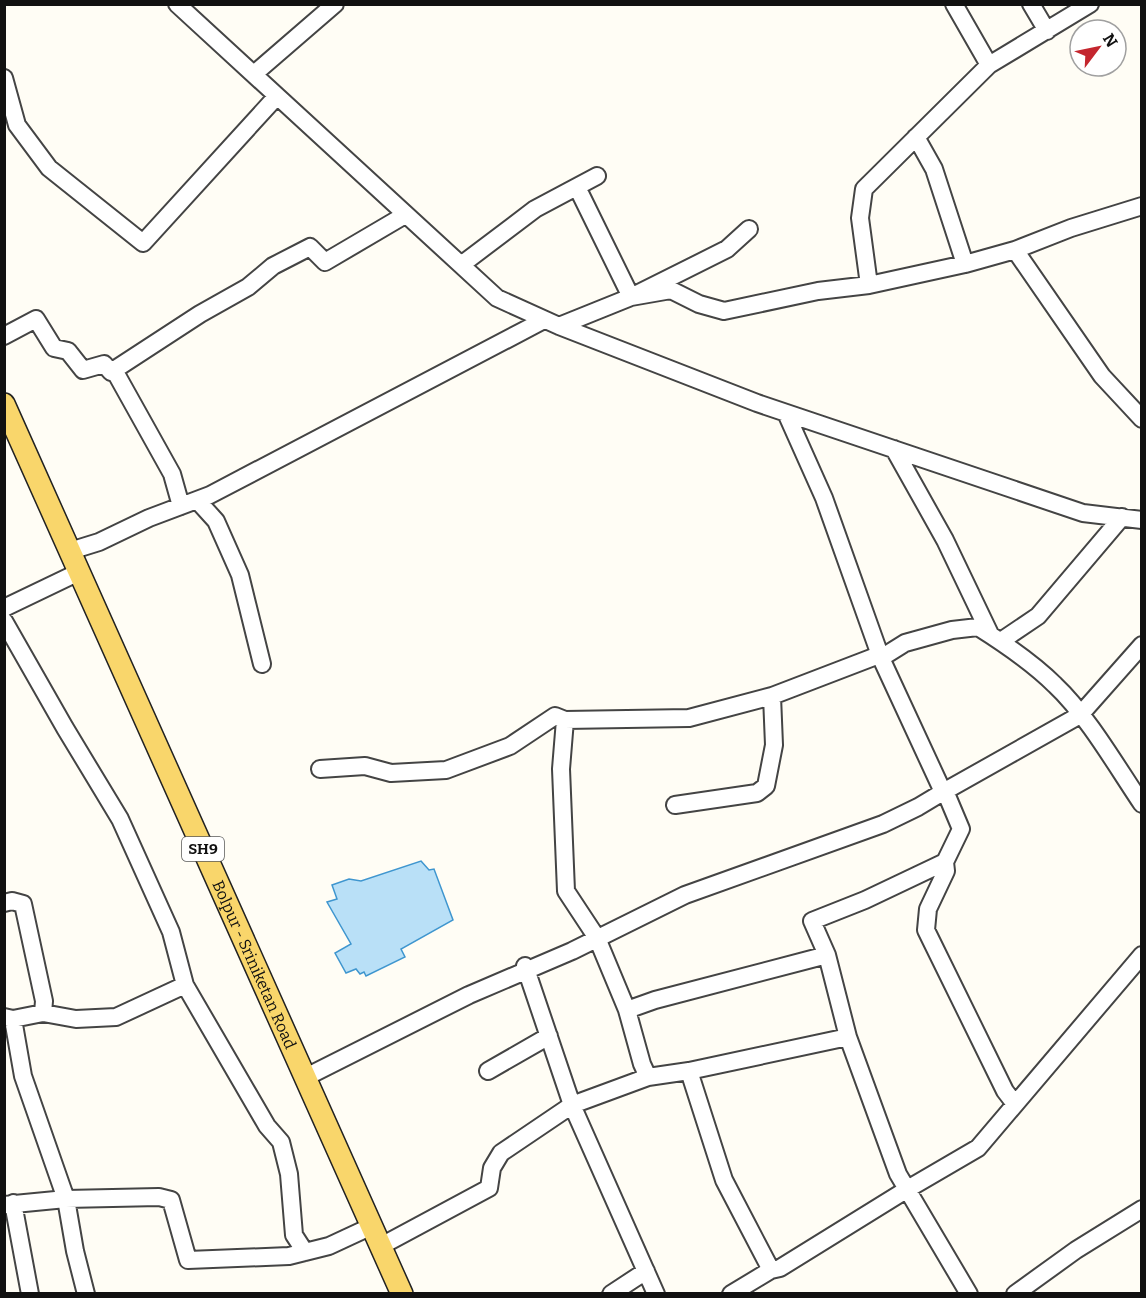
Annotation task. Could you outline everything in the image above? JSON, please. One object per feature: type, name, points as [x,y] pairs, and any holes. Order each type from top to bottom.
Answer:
[{"type":"main road","name":"Bolpur - Sriniketan Road","points":[[4,404],[10,432],[80,572],[402,1293]]},
{"type":"street","points":[[177,4],[497,298],[552,323],[786,413],[1083,513],[1142,520]]},
{"type":"street","points":[[254,74],[335,4]]},
{"type":"street","points":[[954,4],[989,65]]},
{"type":"street","points":[[1030,4],[1047,31]]},
{"type":"street","points":[[869,285],[860,218],[864,189],[989,65],[1090,4]]},
{"type":"street","points":[[4,78],[17,125],[49,168],[143,243],[277,96]]},
{"type":"street","points":[[916,137],[934,169],[964,264]]},
{"type":"street","points":[[461,265],[535,209],[597,176]]},
{"type":"street","points":[[577,187],[631,297]]},
{"type":"street","points":[[70,551],[99,542],[149,518],[220,490],[552,323],[631,297],[671,290],[699,304],[724,311],[818,291],[869,285],[964,264],[1015,250],[1071,228],[1142,206]]},
{"type":"street","points":[[4,336],[36,319],[54,348],[68,351],[84,370],[104,364],[111,372],[200,314],[248,287],[273,266],[310,246],[325,262],[405,215]]},
{"type":"street","points":[[631,297],[727,249],[749,229]]},
{"type":"street","points":[[1015,250],[1102,376],[1142,419]]},
{"type":"street","points":[[114,370],[189,503],[216,521],[240,575],[262,664]]},
{"type":"street","points":[[306,1077],[469,995],[597,938],[685,895],[883,824],[943,792],[880,656],[824,498],[786,413]]},
{"type":"street","points":[[894,449],[950,549],[995,638]]},
{"type":"street","points":[[995,638],[1038,616],[1122,518]]},
{"type":"street","points":[[4,608],[80,572]]},
{"type":"street","points":[[4,621],[120,819],[171,932],[185,985],[267,1126],[281,1142],[289,1174],[294,1235],[305,1252]]},
{"type":"street","points":[[320,769],[365,766],[391,773],[446,770],[510,746],[555,716],[566,720],[689,718],[772,696],[880,656],[905,643],[952,630],[978,627],[1056,685],[1140,799]]},
{"type":"street","points":[[1015,1104],[1005,1091],[926,930],[928,909],[946,871],[945,862],[961,829],[945,791],[1080,715],[1142,645]]},
{"type":"street","points":[[675,805],[757,793],[766,786],[774,745],[772,696]]},
{"type":"street","points":[[566,720],[561,769],[567,891],[597,938],[627,1010],[642,1064],[648,1077]]},
{"type":"street","points":[[945,862],[865,900],[812,921],[827,955],[848,1037],[898,1174],[969,1293]]},
{"type":"street","points":[[4,903],[12,901],[23,904],[44,1001],[43,1014]]},
{"type":"street","points":[[627,1010],[655,1000],[827,955]]},
{"type":"street","points":[[731,1293],[771,1270],[780,1268],[906,1190],[978,1149],[1142,955]]},
{"type":"street","points":[[526,968],[572,1105],[656,1293]]},
{"type":"street","points":[[86,1293],[75,1251],[66,1199],[23,1076],[9,1018],[43,1014],[76,1019],[116,1017],[185,985]]},
{"type":"street","points":[[488,1071],[549,1036]]},
{"type":"street","points":[[381,1246],[489,1188],[492,1168],[501,1153],[572,1105],[648,1077],[689,1071],[848,1037]]},
{"type":"street","points":[[689,1071],[724,1180],[771,1270]]},
{"type":"street","points":[[30,1293],[9,1204],[66,1199],[159,1197],[171,1200],[188,1260],[289,1256],[329,1245],[372,1226]]},
{"type":"street","points":[[1015,1293],[1076,1250],[1142,1209]]},
{"type":"street","points":[[611,1293],[646,1271]]},
{"type":"water","points":[[421,861],[429,870],[434,869],[453,920],[401,949],[405,957],[366,976],[364,972],[360,974],[356,969],[346,973],[335,953],[351,944],[327,902],[337,899],[332,885],[349,879],[361,881]]}]
